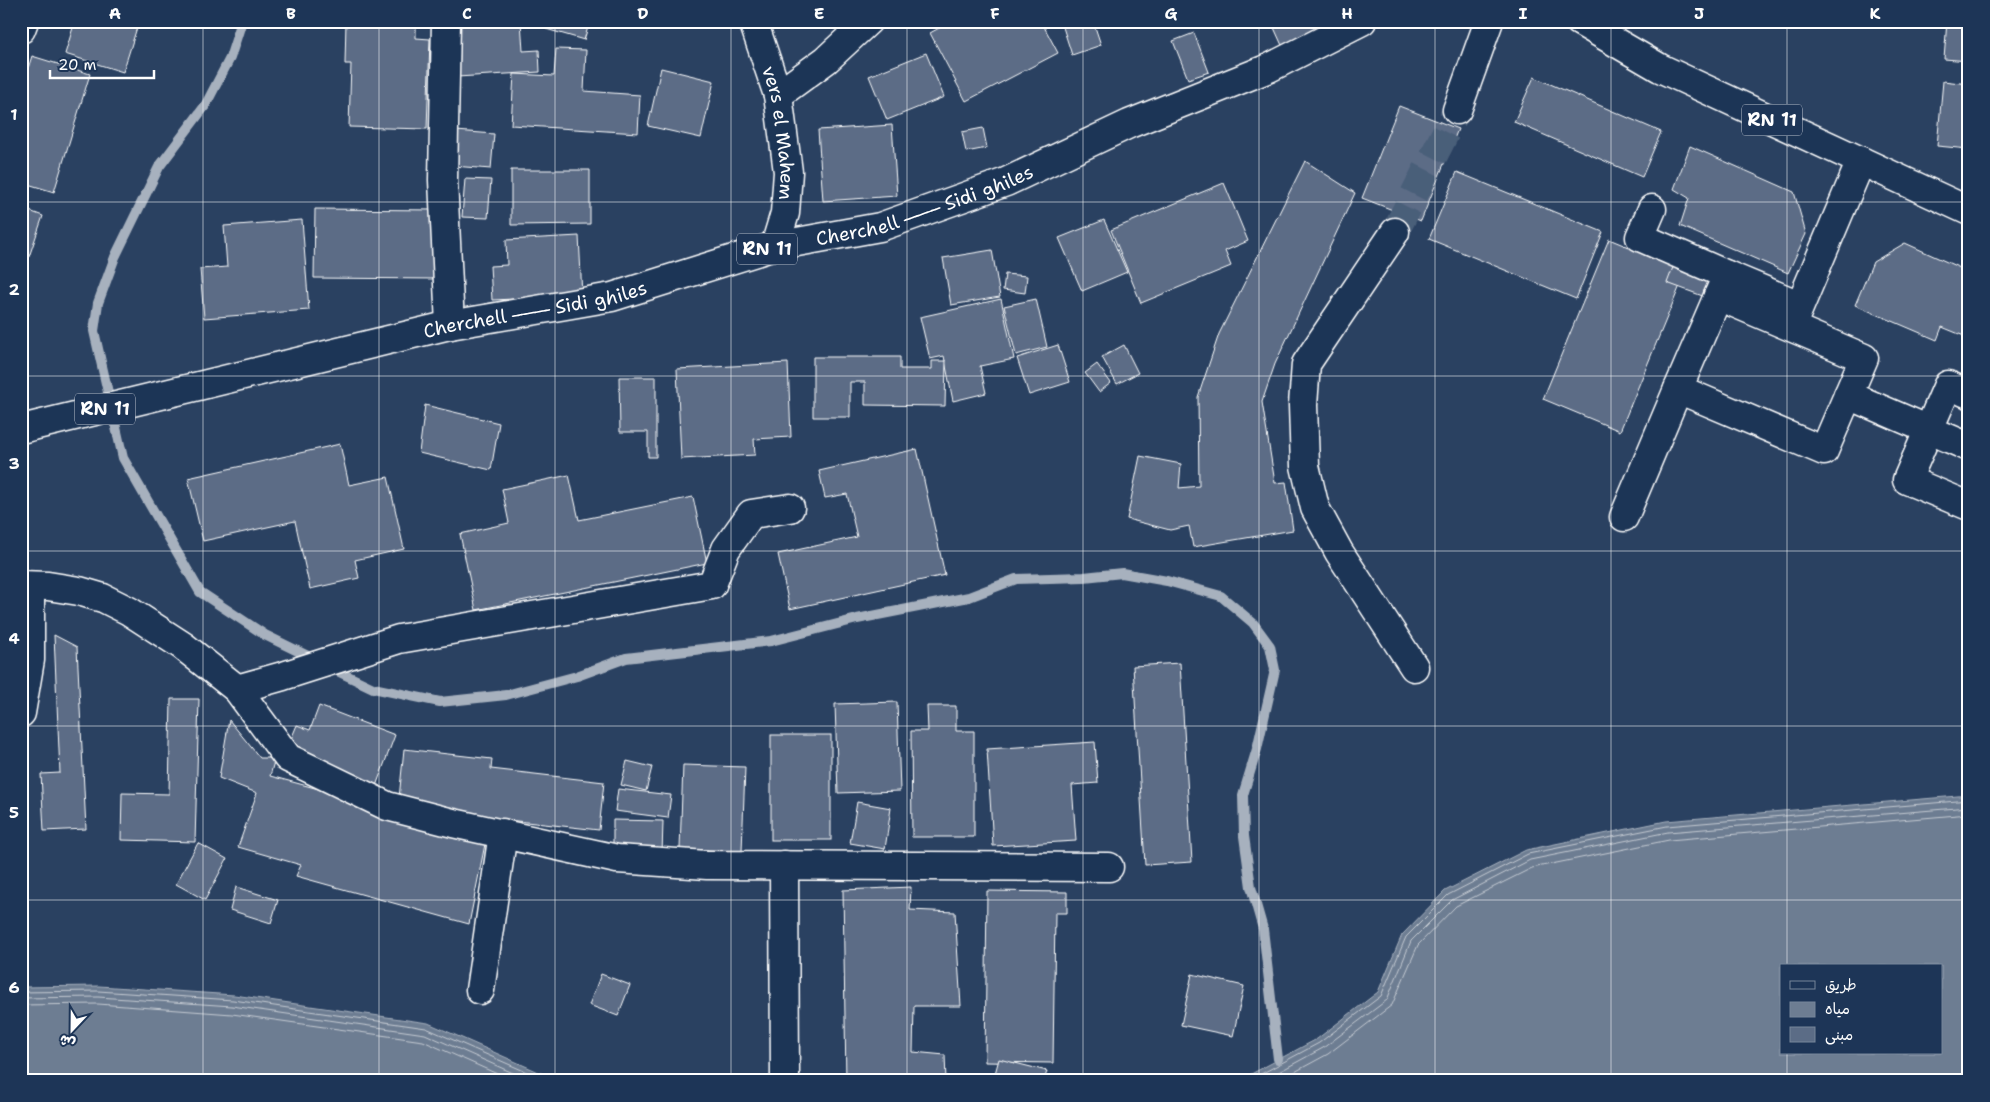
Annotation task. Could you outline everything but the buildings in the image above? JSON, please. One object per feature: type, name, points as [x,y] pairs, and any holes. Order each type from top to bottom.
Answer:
[{"type":"street","points":[[21,29],[24,21]]},
{"type":"street","points":[[446,21],[443,180],[450,325]]},
{"type":"street","name":"vers el Mahem","points":[[753,21],[778,95],[788,172],[785,213],[775,246]]},
{"type":"street","points":[[778,95],[818,66],[868,21]]},
{"type":"street","name":"Cherchell ---- Sidi ghiles","points":[[21,429],[450,325],[612,297],[775,246],[880,227],[1006,182],[1129,124],[1269,68],[1362,21]]},
{"type":"street","points":[[1457,110],[1489,21]]},
{"type":"street","name":"RN 11","points":[[1579,21],[1660,68],[1969,211]]},
{"type":"street","points":[[1795,316],[1861,161]]},
{"type":"street","points":[[1652,209],[1640,237],[1722,285],[1795,316],[1864,358],[1824,451],[1678,389]]},
{"type":"street","points":[[1395,232],[1306,364],[1303,405],[1305,466],[1315,508],[1339,552],[1414,667]]},
{"type":"street","points":[[1624,517],[1722,285]]},
{"type":"street","points":[[1969,394],[1948,385],[1907,480],[1969,506]]},
{"type":"street","points":[[1848,395],[1969,447]]},
{"type":"street","points":[[237,689],[399,639],[712,585],[726,548],[751,514],[790,508]]},
{"type":"street","points":[[21,713],[30,660],[26,586],[48,586],[79,591],[103,598],[129,611],[183,646],[237,689],[288,758],[387,806],[617,859],[707,865],[1109,867]]},
{"type":"street","points":[[480,990],[503,834]]},
{"type":"street","points":[[784,866],[785,1081]]},
{"type":"water","points":[[1969,795],[1969,1081],[1238,1081],[1317,1039],[1378,992],[1402,935],[1445,891],[1526,850],[1666,821]]},
{"type":"water","points":[[99,986],[234,995],[428,1023],[559,1081],[21,1081],[21,987]]},
{"type":"waterway","points":[[242,21],[230,58],[205,106],[159,167],[115,257],[98,303],[94,331],[123,458],[200,592],[265,635],[316,660]]},
{"type":"waterway","points":[[329,667],[373,688],[440,702],[506,695],[577,676],[626,658],[771,641],[857,619],[969,597],[1016,579],[1084,577],[1122,573],[1167,581],[1221,596],[1253,623],[1270,646],[1275,670],[1257,749],[1243,795],[1244,836],[1251,887],[1263,929],[1278,1059]]},
{"type":"tunnel","points":[[1395,232],[1457,110]]}]
